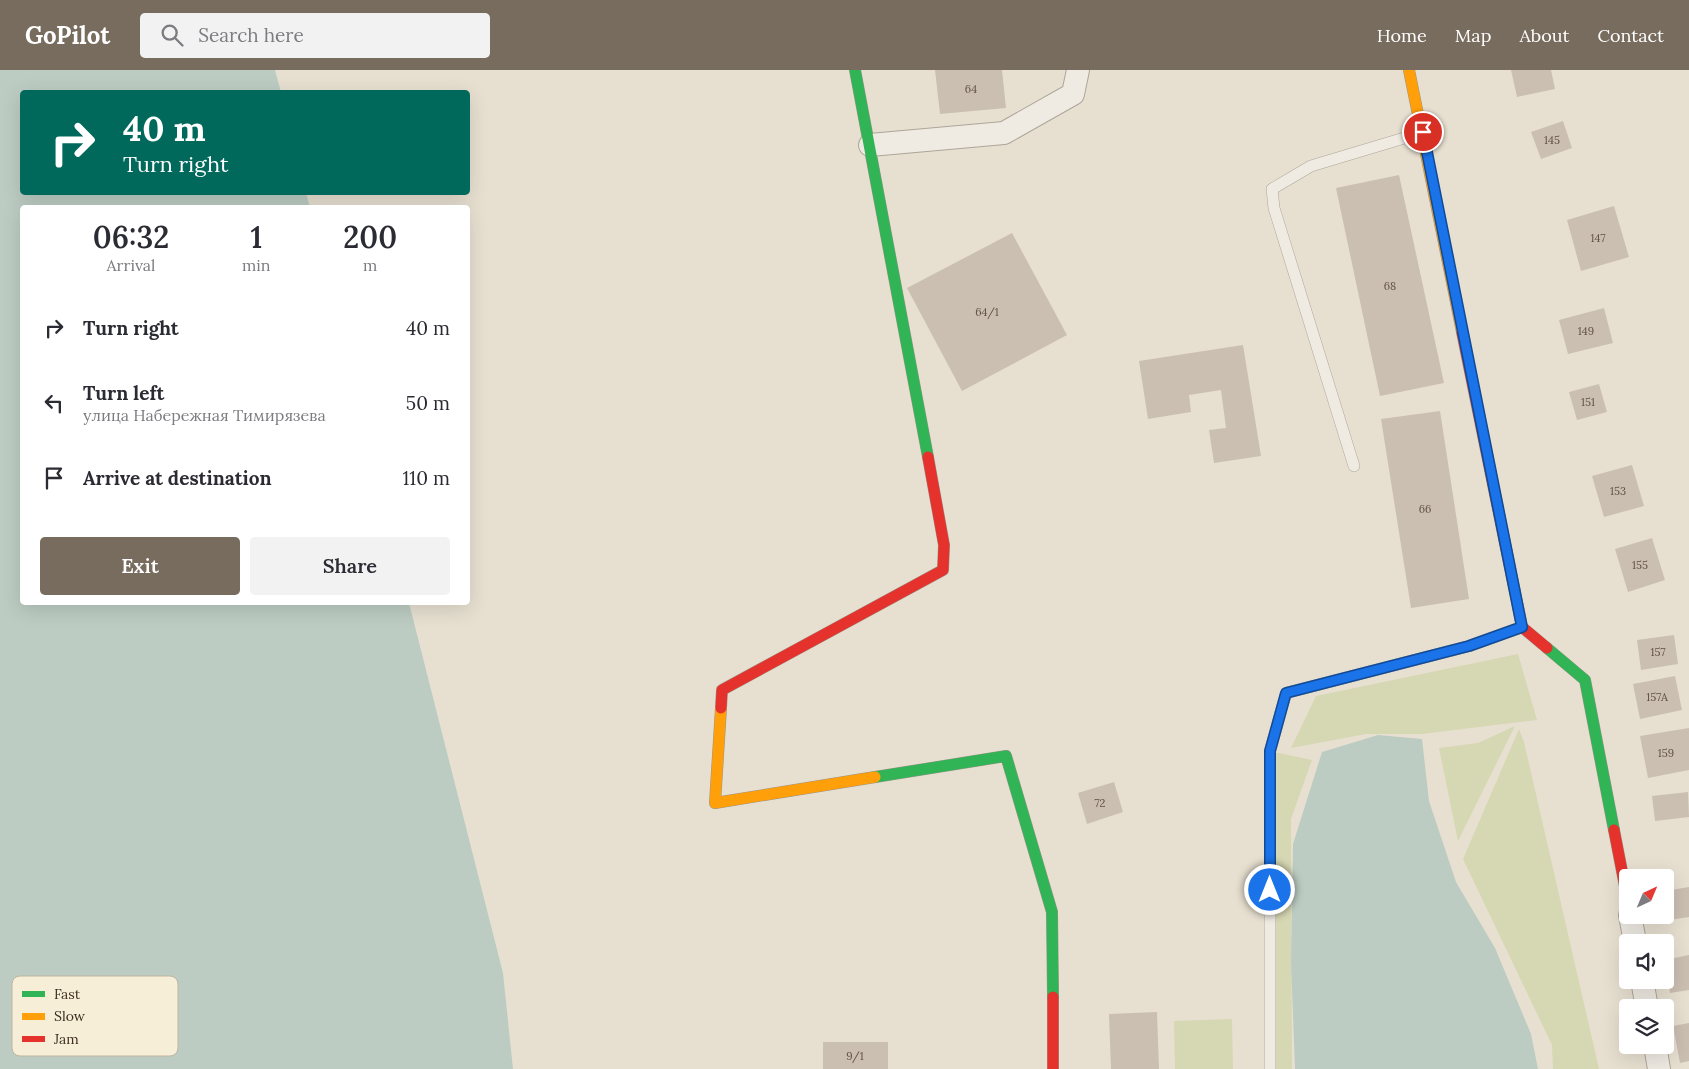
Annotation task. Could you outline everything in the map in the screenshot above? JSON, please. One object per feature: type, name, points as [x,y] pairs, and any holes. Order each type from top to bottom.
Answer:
[{"type":"street","points":[[855,70],[944,545],[943,570],[722,690],[715,803],[1006,756],[1052,912],[1053,1069]]},
{"type":"street","points":[[870,145],[1004,133],[1073,94],[1078,70]]},
{"type":"street","points":[[1409,70],[1522,627],[1585,680],[1622,869]]},
{"type":"street","points":[[1656,1054],[1659,1069]]},
{"type":"lane","points":[[1354,466],[1274,208],[1272,190],[1311,166],[1423,132]]},
{"type":"lane","points":[[1270,1069],[1270,751],[1286,693],[1469,646],[1522,627]]},
{"type":"green space","points":[[1518,654],[1537,720],[1422,734],[1366,734],[1291,748],[1316,696]]},
{"type":"green space","points":[[1515,726],[1458,841],[1439,748],[1478,743]]},
{"type":"green space","points":[[1519,729],[1524,742],[1599,1069],[1553,1069],[1552,1045],[1463,859]]},
{"type":"green space","points":[[1274,752],[1312,760],[1291,819],[1292,1069],[1273,1069]]},
{"type":"green space","points":[[1232,1019],[1233,1069],[1175,1069],[1174,1021]]},
{"type":"shaded area","points":[[0,70],[275,70],[280,90],[20,90],[20,195],[307,195],[309,205],[20,205],[20,605],[410,605],[503,973],[513,1069],[0,1069]]},
{"type":"shaded area","points":[[1378,735],[1422,739],[1429,801],[1456,882],[1495,948],[1531,1034],[1538,1069],[1295,1069],[1291,961],[1293,844],[1322,752]]},
{"type":"building","points":[[935,70],[1002,70],[1006,108],[940,114]]},
{"type":"building","points":[[1511,70],[1551,70],[1555,89],[1517,97]]},
{"type":"building","points":[[1563,121],[1572,148],[1541,159],[1531,132]]},
{"type":"building","points":[[1399,175],[1444,383],[1380,396],[1336,188]]},
{"type":"building","points":[[1614,206],[1629,257],[1581,271],[1567,220]]},
{"type":"building","points":[[1012,233],[1067,335],[962,391],[907,288]]},
{"type":"building","points":[[1604,308],[1613,343],[1568,354],[1559,320]]},
{"type":"building","points":[[1243,345],[1261,456],[1214,463],[1209,430],[1226,428],[1221,390],[1189,395],[1191,412],[1148,419],[1139,361]]},
{"type":"building","points":[[1599,384],[1607,412],[1577,420],[1569,392]]},
{"type":"building","points":[[1440,411],[1469,599],[1411,608],[1381,419]]},
{"type":"building","points":[[1632,465],[1644,506],[1604,517],[1592,476]]},
{"type":"building","points":[[1652,538],[1665,580],[1628,592],[1615,549]]},
{"type":"building","points":[[1674,635],[1678,664],[1641,670],[1637,640]]},
{"type":"building","points":[[1675,676],[1682,710],[1640,719],[1633,684]]},
{"type":"building","points":[[1689,728],[1689,770],[1648,778],[1640,736]]},
{"type":"building","points":[[1114,782],[1123,812],[1087,824],[1078,793]]},
{"type":"building","points":[[1688,792],[1689,817],[1655,821],[1652,796]]},
{"type":"building","points":[[1689,887],[1689,917],[1674,919],[1674,890]]},
{"type":"building","points":[[1689,955],[1689,990],[1670,993],[1669,989],[1674,989],[1674,958]]},
{"type":"building","points":[[1157,1012],[1159,1069],[1111,1069],[1109,1014]]},
{"type":"building","points":[[1689,1023],[1689,1061],[1680,1063],[1674,1026]]},
{"type":"building","points":[[823,1042],[888,1042],[888,1069],[823,1069]]},
{"type":"traffic: fast","points":[[855,70],[928,457]]},
{"type":"traffic: fast","points":[[1547,648],[1585,680],[1614,830]]},
{"type":"traffic: fast","points":[[875,777],[1006,756],[1052,912],[1053,997]]},
{"type":"traffic: slow","points":[[1409,70],[1462,332]]},
{"type":"traffic: slow","points":[[721,708],[715,803],[875,777]]},
{"type":"traffic: jam","points":[[1462,332],[1522,627],[1547,648]]},
{"type":"traffic: jam","points":[[721,708],[722,690],[943,570],[944,545],[928,457]]},
{"type":"traffic: jam","points":[[1614,830],[1622,869]]},
{"type":"traffic: jam","points":[[1053,997],[1053,1069]]},
{"type":"route","points":[[1270,890],[1270,751],[1286,693],[1469,646],[1522,627],[1423,132]]}]
